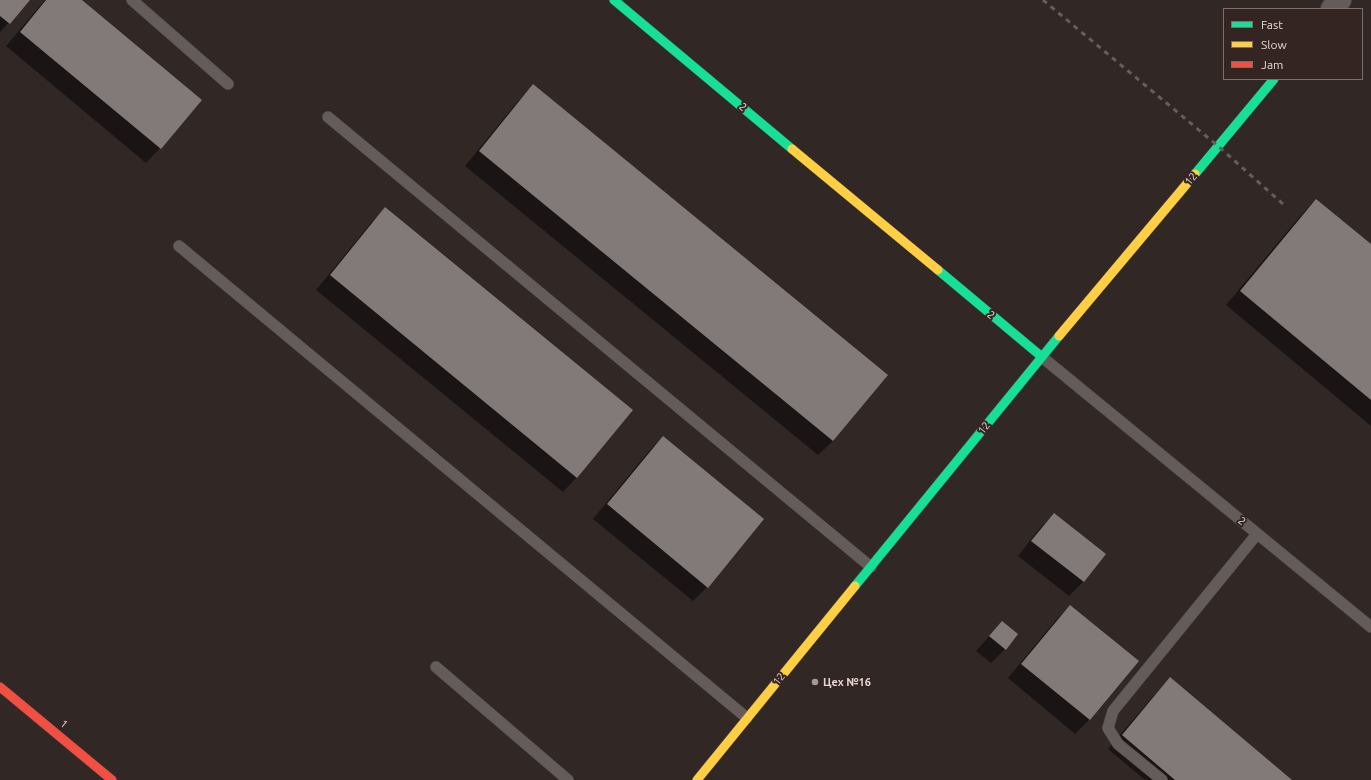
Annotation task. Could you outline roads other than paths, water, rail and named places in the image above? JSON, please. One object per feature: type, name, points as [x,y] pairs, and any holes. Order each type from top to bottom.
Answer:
[{"type":"street","name":"2","points":[[614,0],[1042,357]]},
{"type":"street","points":[[1333,8],[1340,0]]},
{"type":"street","name":"12","points":[[696,780],[1042,357],[1273,80]]},
{"type":"street","name":"1","points":[[0,687],[112,780]]},
{"type":"lane","points":[[132,0],[228,84]]},
{"type":"lane","points":[[328,117],[871,567]]},
{"type":"lane","points":[[179,246],[747,718]]},
{"type":"lane","name":"2","points":[[1042,357],[1371,627]]},
{"type":"lane","points":[[1162,780],[1118,744],[1108,728],[1113,711],[1257,534]]},
{"type":"lane","points":[[436,667],[568,780]]},
{"type":"railway","points":[[1043,0],[1218,146],[1283,204]]},
{"type":"place","name":"Цех №16","points":[[815,682]]}]
